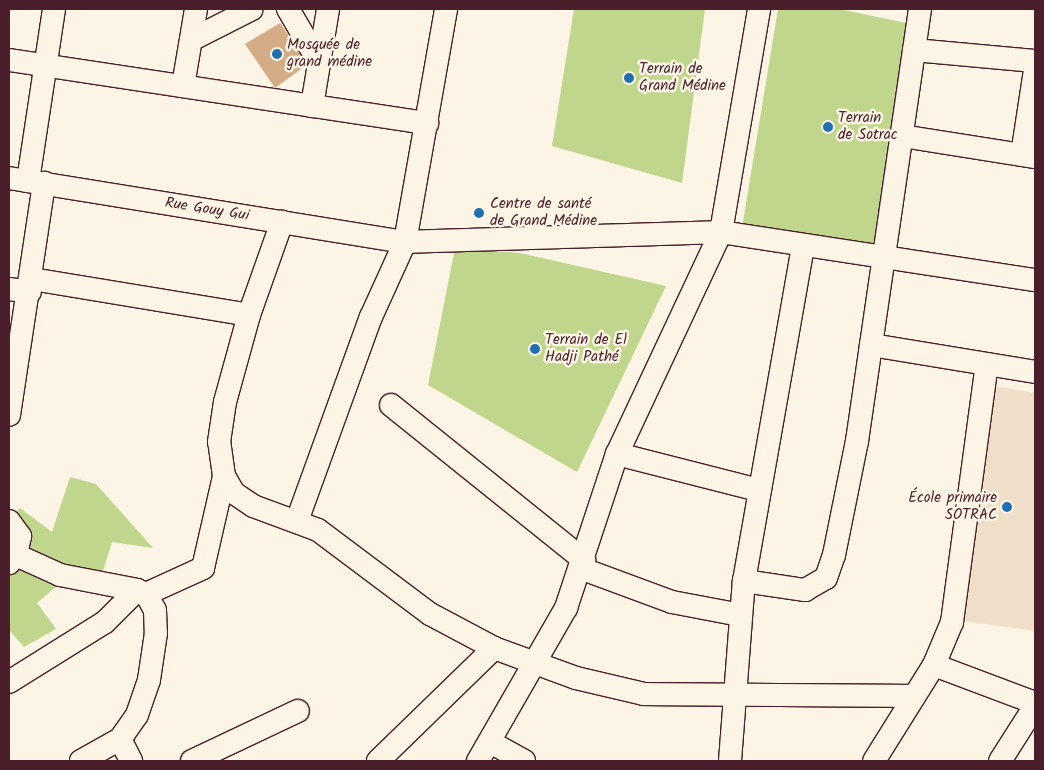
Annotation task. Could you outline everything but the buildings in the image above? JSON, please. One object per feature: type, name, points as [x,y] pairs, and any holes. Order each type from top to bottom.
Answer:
[{"type":"street","points":[[9,411],[23,287],[27,181],[54,9]]},
{"type":"street","points":[[183,86],[196,9]]},
{"type":"street","points":[[191,40],[252,9]]},
{"type":"street","points":[[288,9],[319,62]]},
{"type":"street","points":[[312,106],[328,9]]},
{"type":"street","points":[[297,521],[371,317],[406,242],[446,9]]},
{"type":"street","points":[[478,761],[536,664],[566,608],[617,454],[721,232],[758,9]]},
{"type":"street","points":[[744,581],[805,590],[826,578],[857,441],[920,9]]},
{"type":"street","points":[[914,50],[1035,61]]},
{"type":"street","points":[[9,60],[427,123]]},
{"type":"street","points":[[902,136],[1028,156],[1035,70]]},
{"type":"street","name":"Rue Gouy Gui","points":[[27,181],[406,242],[721,232],[1035,280]]},
{"type":"street","points":[[9,682],[105,622],[142,592],[203,568],[224,476],[219,442],[225,402],[249,315],[282,222]]},
{"type":"street","points":[[730,761],[732,696],[744,581],[758,490],[803,245]]},
{"type":"street","points":[[23,287],[249,315]]},
{"type":"street","points":[[871,345],[1035,372]]},
{"type":"street","points":[[874,761],[912,696],[934,665],[952,622],[987,364]]},
{"type":"street","points":[[391,405],[582,564],[672,602],[740,616]]},
{"type":"street","points":[[617,454],[758,490]]},
{"type":"street","points":[[224,476],[234,493],[253,506],[297,521],[346,548],[430,614],[494,648],[612,689],[644,694],[912,696]]},
{"type":"street","points":[[9,521],[20,536],[12,559],[60,575],[142,592],[155,610],[156,633],[149,680],[137,716],[120,739],[81,761]]},
{"type":"street","points":[[378,761],[494,648]]},
{"type":"street","points":[[934,665],[1035,704],[1000,761]]},
{"type":"street","points":[[192,761],[298,711]]},
{"type":"street","points":[[120,739],[131,761]]},
{"type":"street","points":[[490,742],[524,761]]},
{"type":"shaded area","name":"École primaire SOTRAC","points":[[994,386],[1035,393],[1035,631],[964,621]]},
{"type":"green space","name":"Terrain de Grand Médine","points":[[574,9],[705,9],[682,183],[552,146]]},
{"type":"green space","name":"Terrain de Sotrac","points":[[778,9],[839,9],[916,25],[875,248],[742,228]]},
{"type":"green space","name":"Terrain de El Hadji Pathé","points":[[455,248],[520,253],[666,286],[577,472],[428,385]]},
{"type":"green space","points":[[70,477],[96,484],[153,548],[112,542],[101,578],[59,584],[37,603],[56,629],[24,647],[9,630],[11,517],[20,508],[52,532]]},
{"type":"place","name":"Mosquée de grand médine","points":[[277,54]]},
{"type":"place","name":"Terrain de Grand Médine","points":[[629,78]]},
{"type":"place","name":"Terrain de Sotrac","points":[[828,127]]},
{"type":"place","name":"Centre de santé de Grand Médine","points":[[479,213]]},
{"type":"place","name":"Terrain de El Hadji Pathé","points":[[535,349]]},
{"type":"place","name":"École primaire SOTRAC","points":[[1007,507]]}]
